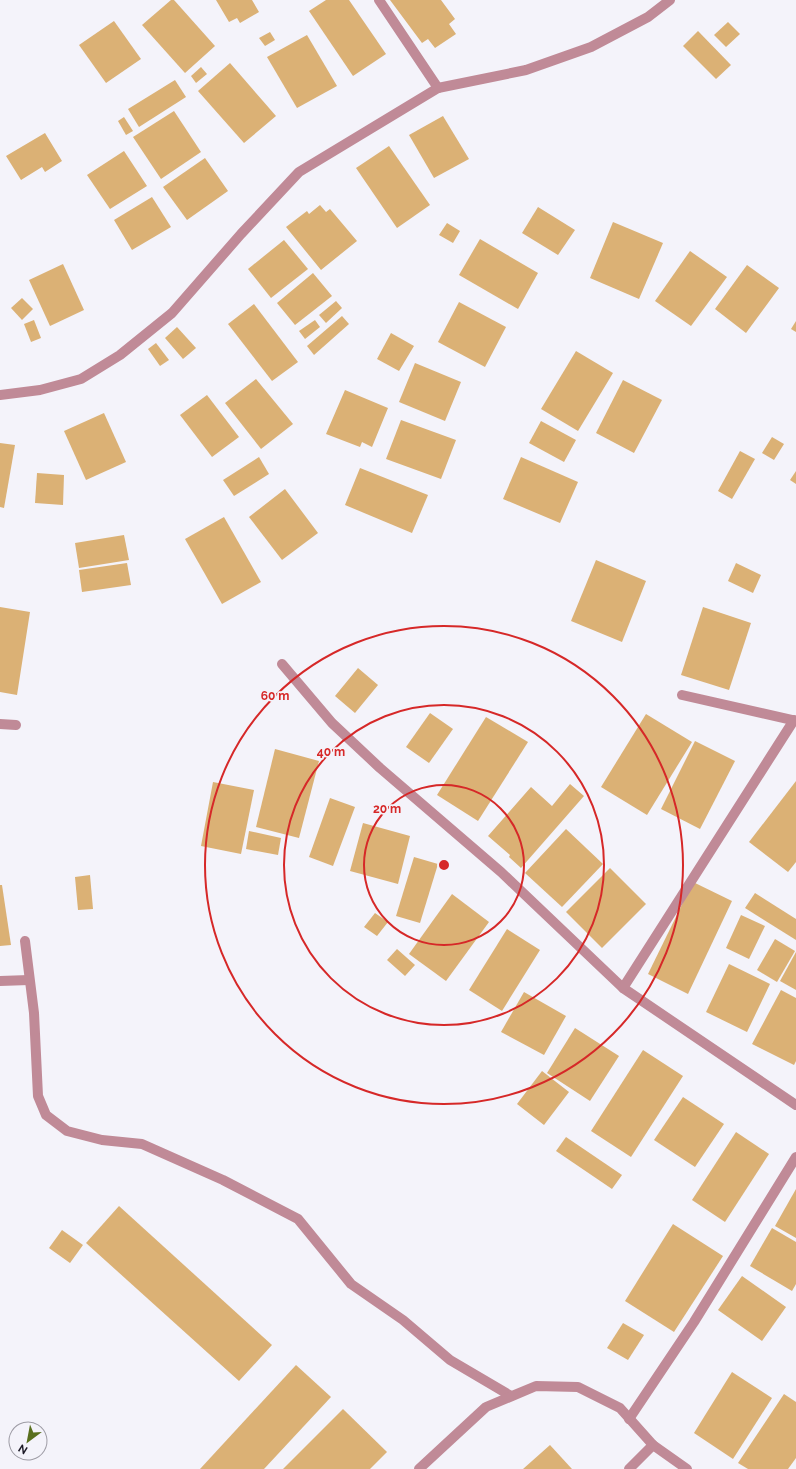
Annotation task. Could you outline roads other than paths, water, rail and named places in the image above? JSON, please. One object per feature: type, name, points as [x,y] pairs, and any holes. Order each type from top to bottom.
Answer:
[{"type":"street","points":[[379,0],[438,88]]},
{"type":"street","points":[[0,395],[40,390],[81,379],[120,355],[172,313],[241,234],[299,172],[438,88],[526,70],[591,48],[648,17],[670,0]]},
{"type":"street","points":[[282,664],[332,723],[380,768],[501,872],[622,988],[796,1105]]},
{"type":"street","points":[[622,988],[795,721],[682,695]]},
{"type":"street","points":[[0,724],[16,724]]},
{"type":"street","points":[[25,941],[34,1013],[38,1096],[46,1115],[68,1131],[102,1140],[142,1144],[223,1180],[298,1219],[350,1284],[403,1320],[450,1360],[511,1396]]},
{"type":"street","points":[[0,981],[29,980]]},
{"type":"street","points":[[629,1419],[694,1322],[796,1157]]},
{"type":"street","points":[[419,1469],[486,1407],[536,1386],[578,1387],[620,1408],[653,1445],[687,1469]]},
{"type":"street","points":[[629,1469],[653,1445]]}]
